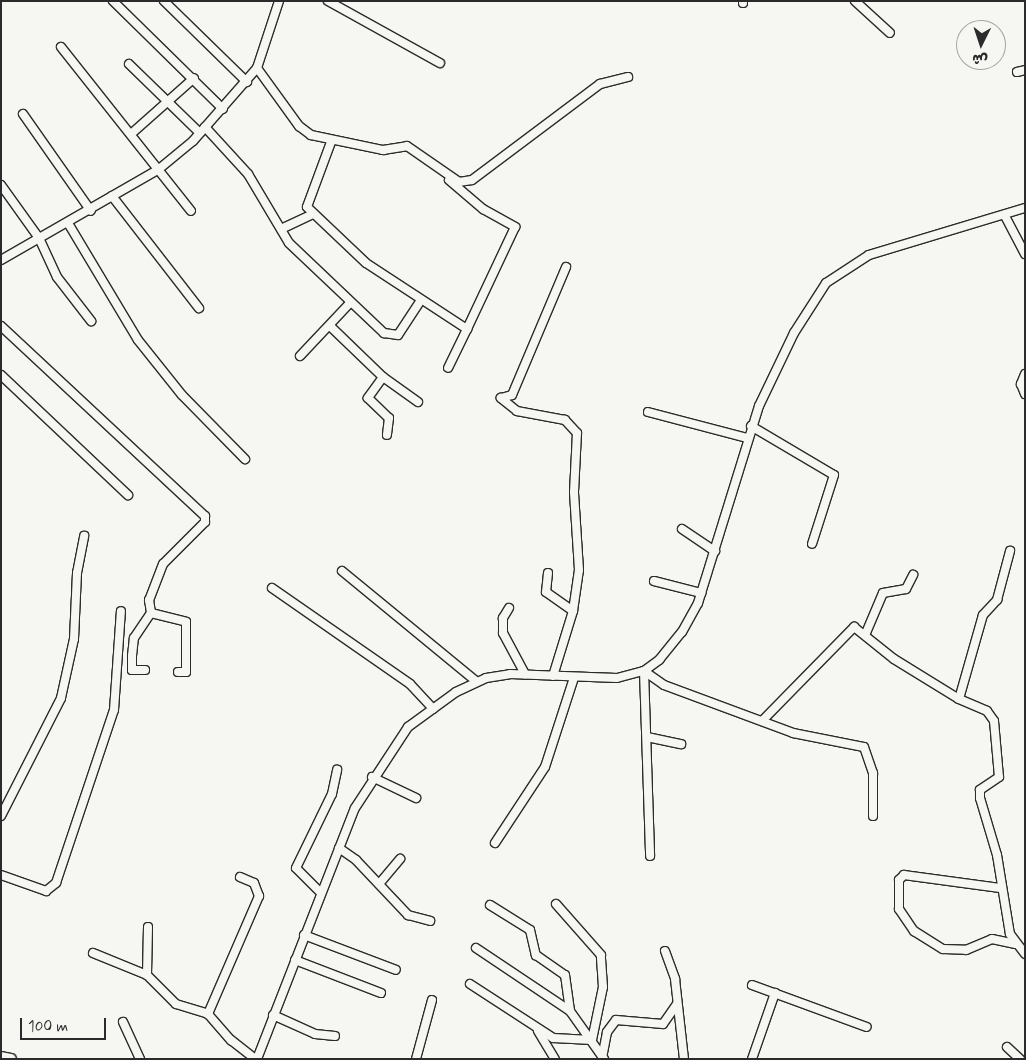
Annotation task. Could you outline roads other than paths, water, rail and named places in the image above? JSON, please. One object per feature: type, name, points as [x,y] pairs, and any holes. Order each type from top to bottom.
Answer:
[{"type":"main road","points":[[1,1056],[11,1059]]},
{"type":"street","points":[[113,1],[194,78],[223,109]]},
{"type":"street","points":[[164,1],[247,82]]},
{"type":"street","points":[[1,260],[91,210],[158,169],[202,130],[247,82],[257,68],[279,1]]},
{"type":"street","points":[[328,1],[440,63]]},
{"type":"street","points":[[855,1],[890,33]]},
{"type":"street","points":[[61,47],[191,211]]},
{"type":"street","points":[[129,64],[248,174],[281,229],[306,261],[350,303],[393,337],[421,300]]},
{"type":"street","points":[[257,68],[299,126],[331,142],[402,150],[423,159],[483,209],[515,227],[448,368]]},
{"type":"street","points":[[402,150],[407,146],[459,182],[472,180],[600,84],[628,77]]},
{"type":"street","points":[[131,134],[194,78]]},
{"type":"street","points":[[23,114],[91,210]]},
{"type":"street","points":[[331,142],[308,199],[313,214],[366,263],[467,330]]},
{"type":"street","points":[[1,185],[39,238],[48,262],[91,321]]},
{"type":"street","points":[[112,196],[199,308]]},
{"type":"street","points":[[93,953],[147,975],[176,1004],[208,1014],[231,1040],[256,1059],[338,848],[372,777],[408,727],[476,681],[525,674],[574,678],[617,678],[644,671],[682,632],[701,593],[747,438],[794,333],[826,283],[842,269],[870,255],[1005,216],[1025,208]]},
{"type":"street","points":[[281,229],[313,214]]},
{"type":"street","points":[[1005,216],[1025,254]]},
{"type":"street","points":[[68,223],[138,340],[182,395],[244,459]]},
{"type":"street","points":[[553,676],[573,611],[579,570],[575,427],[565,420],[517,411],[501,398],[512,395],[566,267]]},
{"type":"street","points":[[300,356],[350,303]]},
{"type":"street","points":[[1,326],[205,516],[205,522],[163,564],[149,600],[151,613],[134,638],[132,670],[145,670]]},
{"type":"street","points":[[330,326],[383,377],[418,402]]},
{"type":"street","points":[[1025,374],[1021,384],[1025,394]]},
{"type":"street","points":[[1,376],[128,495]]},
{"type":"street","points":[[383,377],[368,398],[389,418],[387,435]]},
{"type":"street","points":[[648,412],[747,438]]},
{"type":"street","points":[[752,426],[834,475],[812,544]]},
{"type":"street","points":[[682,529],[715,551]]},
{"type":"street","points":[[1,816],[61,698],[74,639],[76,572],[84,536]]},
{"type":"street","points":[[959,699],[983,615],[997,600],[1010,552]]},
{"type":"street","points":[[342,571],[476,681]]},
{"type":"street","points":[[548,573],[546,592],[573,611]]},
{"type":"street","points":[[866,633],[883,593],[906,589],[913,575]]},
{"type":"street","points":[[654,581],[701,593]]},
{"type":"street","points":[[272,588],[410,684],[433,709]]},
{"type":"street","points":[[509,608],[503,618],[504,633],[525,674]]},
{"type":"street","points":[[1,875],[46,891],[56,883],[116,701],[121,612]]},
{"type":"street","points":[[151,613],[186,622],[186,672],[178,672]]},
{"type":"street","points":[[762,721],[848,631],[859,627],[894,659],[959,699],[987,711],[994,721],[999,777],[984,786],[980,798],[998,855],[1000,888],[1015,944],[1025,954]]},
{"type":"street","points":[[644,671],[664,685],[793,733],[864,746],[873,773],[873,816]]},
{"type":"street","points":[[644,671],[650,856]]},
{"type":"street","points":[[495,843],[545,767],[574,678]]},
{"type":"street","points":[[647,737],[681,744]]},
{"type":"street","points":[[321,893],[296,868],[332,794],[337,770]]},
{"type":"street","points":[[372,777],[416,798]]},
{"type":"street","points":[[338,848],[379,884],[408,916],[430,921]]},
{"type":"street","points":[[379,884],[400,859]]},
{"type":"street","points":[[1000,888],[904,875],[899,880],[899,909],[914,931],[943,949],[966,950],[992,939],[1015,944]]},
{"type":"street","points":[[208,1014],[259,896],[254,883],[240,877]]},
{"type":"street","points":[[556,904],[601,955],[603,988],[592,1040]]},
{"type":"street","points":[[490,905],[530,930],[536,956],[565,975],[570,1011]]},
{"type":"street","points":[[147,975],[148,927]]},
{"type":"street","points":[[304,935],[396,970]]},
{"type":"street","points":[[476,948],[570,1011],[603,1058]]},
{"type":"street","points":[[665,951],[675,980],[684,1059]]},
{"type":"street","points":[[295,960],[381,993]]},
{"type":"street","points":[[470,984],[537,1030],[563,1042],[592,1040]]},
{"type":"street","points":[[752,985],[867,1027]]},
{"type":"street","points":[[752,1059],[775,993]]},
{"type":"street","points":[[416,1059],[432,1000]]},
{"type":"street","points":[[603,1058],[607,1032],[616,1020],[663,1024],[677,1004]]},
{"type":"street","points":[[273,1015],[315,1034],[336,1036]]},
{"type":"street","points":[[123,1022],[140,1059]]},
{"type":"street","points":[[537,1030],[555,1059]]},
{"type":"street","points":[[1007,1047],[1020,1059]]}]
